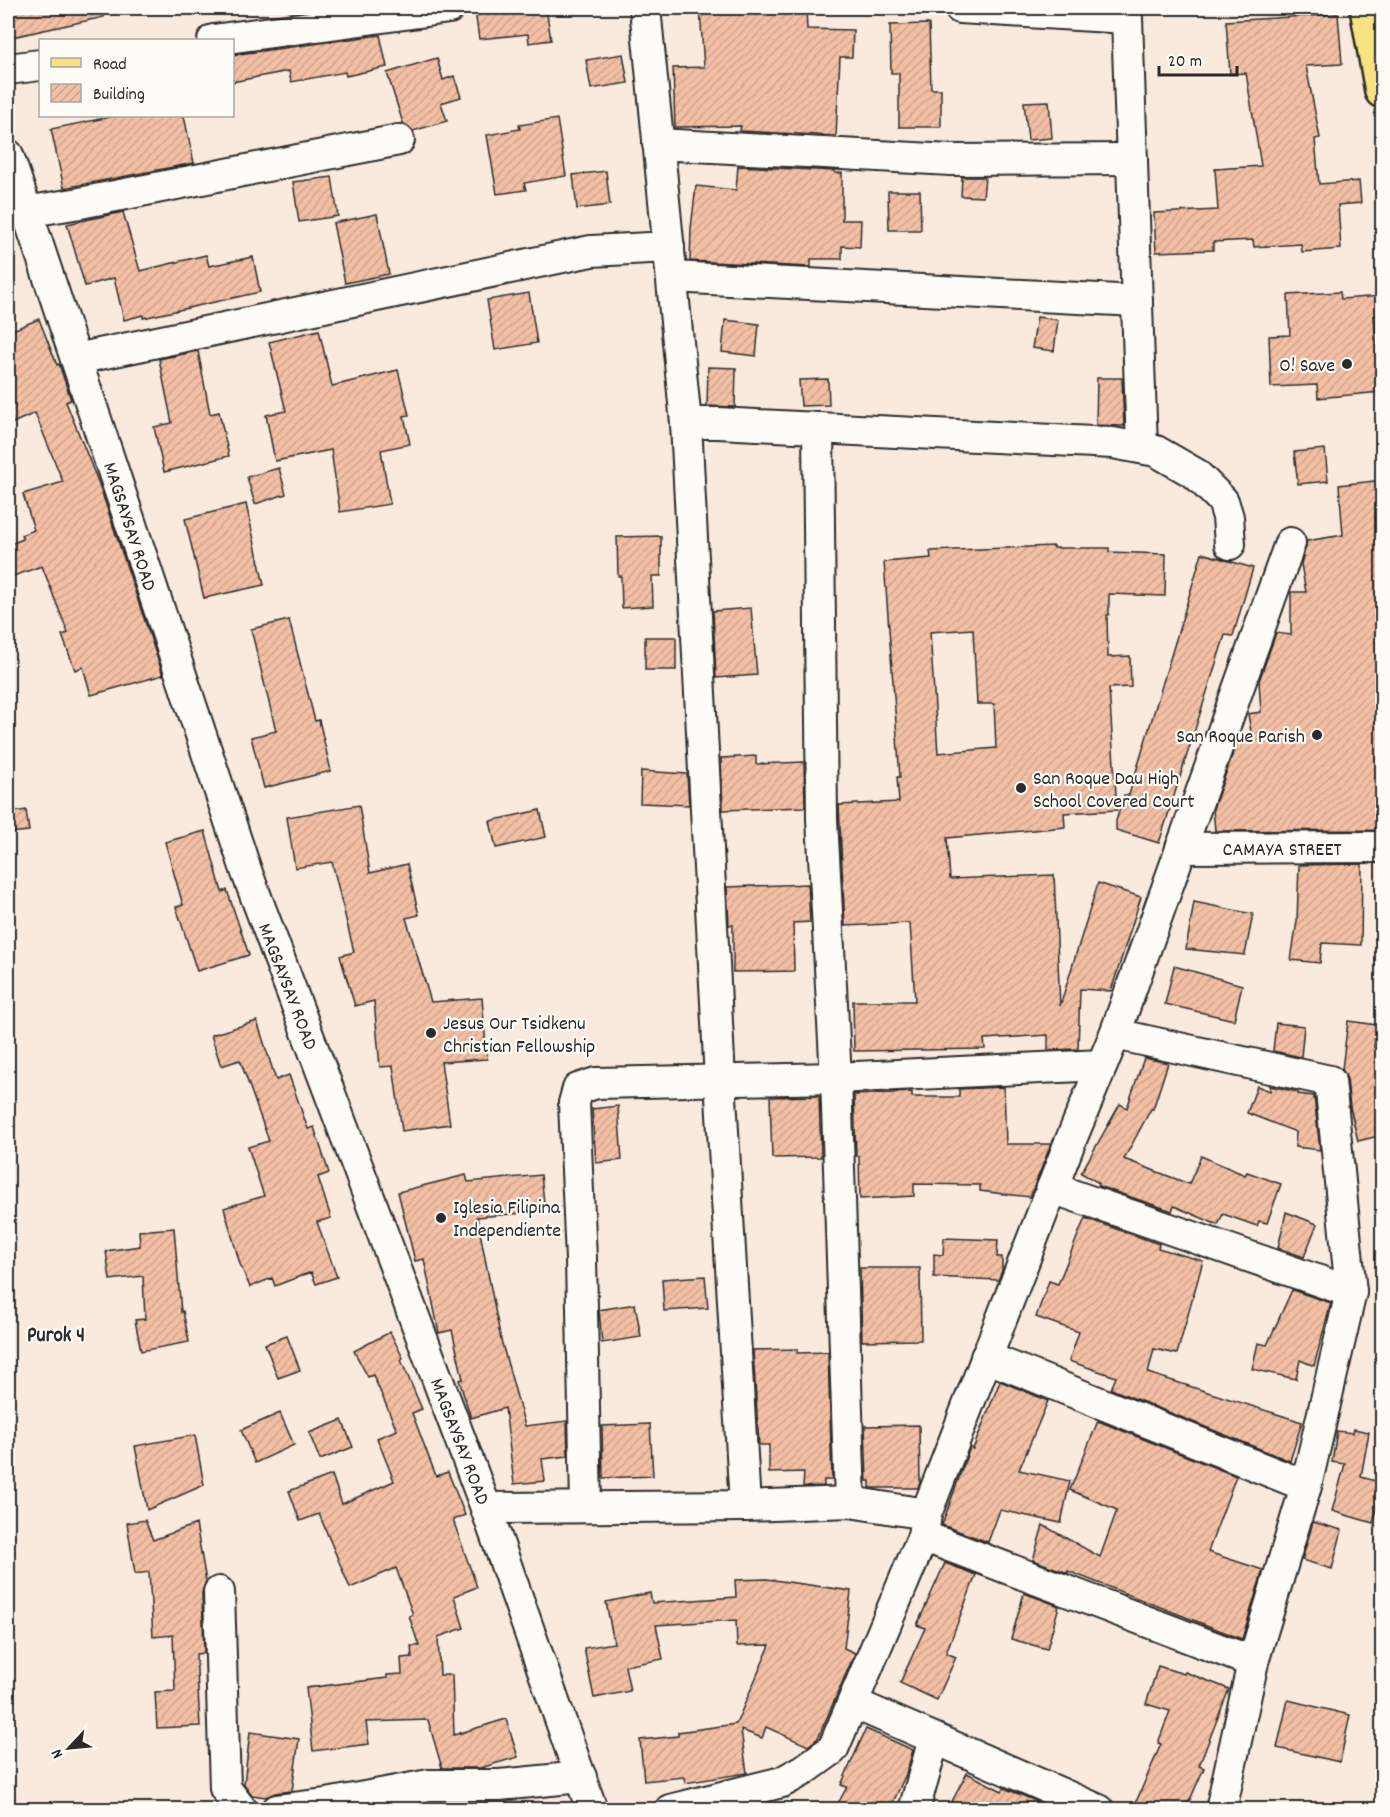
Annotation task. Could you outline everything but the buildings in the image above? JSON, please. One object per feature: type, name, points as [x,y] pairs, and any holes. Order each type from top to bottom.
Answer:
[{"type":"main road","points":[[1368,8],[1383,91]]},
{"type":"street","points":[[220,39],[449,8]]},
{"type":"street","points":[[645,8],[686,423],[745,1506]]},
{"type":"street","points":[[960,8],[1127,18],[1142,448]]},
{"type":"street","points":[[8,69],[39,64]]},
{"type":"street","points":[[26,212],[399,140]]},
{"type":"street","points":[[658,144],[951,160],[1132,159]]},
{"type":"street","name":"MAGSAYSAY ROAD","points":[[8,155],[247,873],[486,1508],[592,1809]]},
{"type":"street","points":[[76,359],[591,251],[669,247]]},
{"type":"street","points":[[672,277],[1137,301]]},
{"type":"street","points":[[686,423],[1101,443],[1156,451],[1196,474],[1223,501],[1228,517],[1230,544]]},
{"type":"street","points":[[818,428],[822,819],[836,1078],[850,1502]]},
{"type":"street","points":[[670,1809],[782,1782],[804,1770],[832,1749],[925,1525],[986,1357],[1115,1035],[1290,543]]},
{"type":"street","name":"CAMAYA STREET","points":[[1181,848],[1383,847]]},
{"type":"street","points":[[1115,1035],[1329,1081],[1351,1292],[1306,1486],[1254,1662],[1221,1809]]},
{"type":"street","points":[[585,1508],[581,1259],[574,1103],[578,1089],[596,1083],[836,1078],[1102,1065]]},
{"type":"street","points":[[1052,1188],[1351,1292]]},
{"type":"street","points":[[986,1357],[1306,1486]]},
{"type":"street","points":[[486,1508],[745,1506],[850,1502],[925,1525],[1254,1662]]},
{"type":"street","points":[[219,1592],[225,1788],[242,1809]]},
{"type":"street","points":[[853,1703],[1099,1809]]},
{"type":"street","points":[[914,1809],[934,1739]]},
{"type":"street","points":[[278,1809],[327,1804],[429,1785],[500,1785],[580,1777]]},
{"type":"place","name":"O! Save","points":[[1347,364]]},
{"type":"place","name":"San Roque Parish","points":[[1317,735]]},
{"type":"place","name":"San Roque Dau High School Covered Court","points":[[1021,788]]},
{"type":"place","name":"Jesus Our Tsidkenu Christian Fellowship","points":[[431,1033]]},
{"type":"place","name":"Iglesia Filipina Independiente","points":[[441,1218]]},
{"type":"district","name":"Purok 4","points":[[56,1334]]}]
